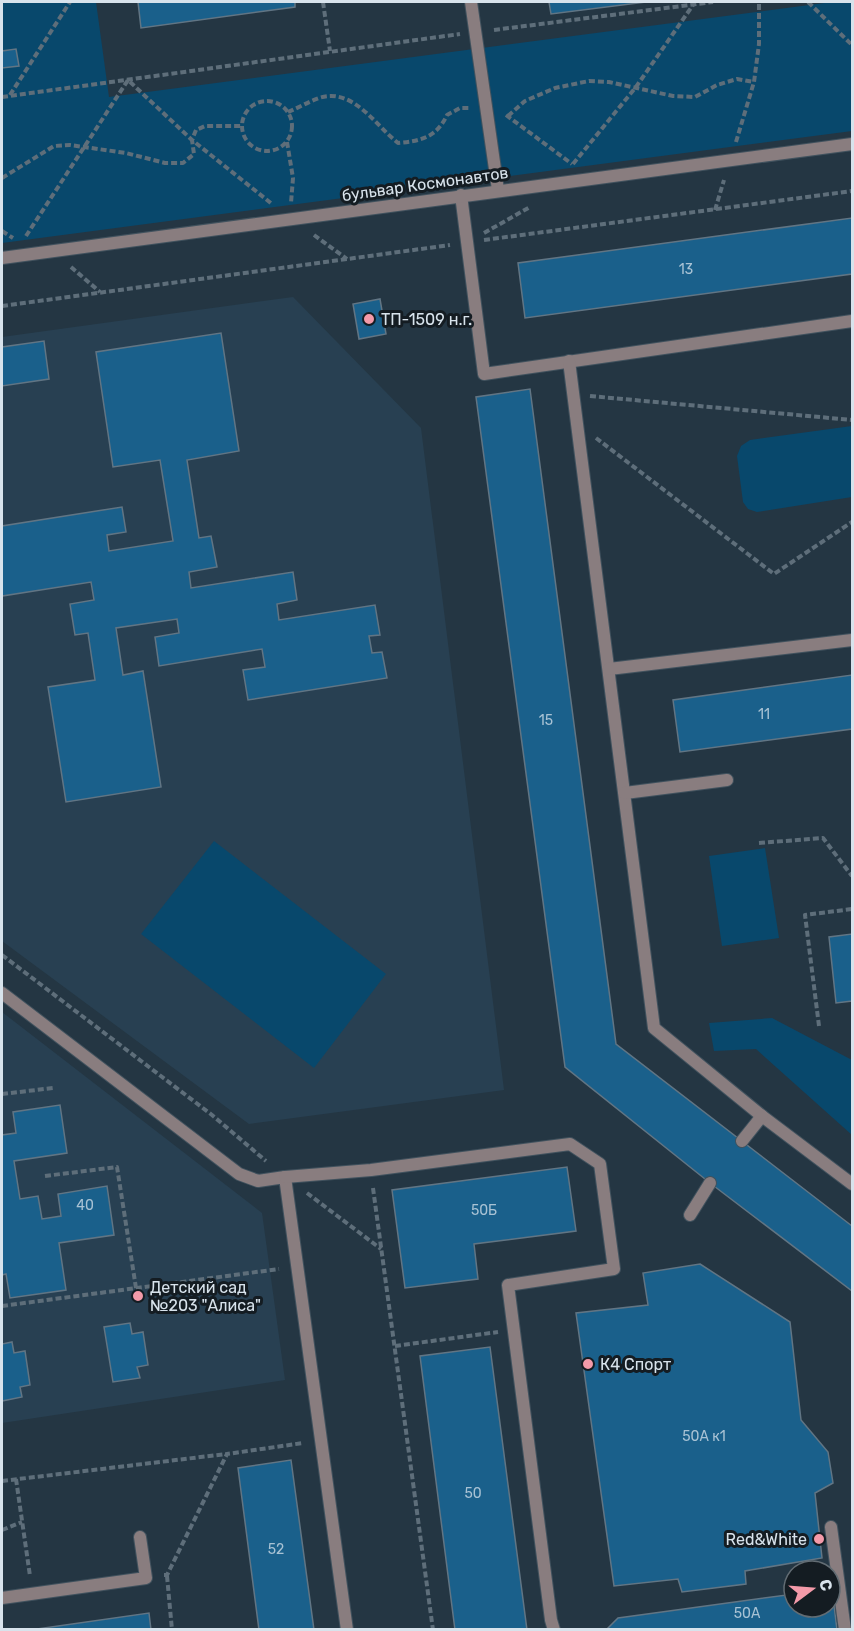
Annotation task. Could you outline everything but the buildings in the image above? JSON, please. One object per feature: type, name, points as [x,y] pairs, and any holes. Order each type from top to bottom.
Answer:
[{"type":"street","points":[[471,2],[498,190]]},
{"type":"street","name":"бульвар Космонавтов","points":[[2,258],[852,144]]},
{"type":"street","points":[[461,195],[484,374],[852,321]]},
{"type":"street","points":[[569,361],[579,425],[654,1028],[762,1116],[852,1184]]},
{"type":"street","points":[[609,669],[852,640]]},
{"type":"street","points":[[625,793],[727,780]]},
{"type":"street","points":[[2,993],[239,1174],[258,1181],[370,1170],[570,1144],[600,1164],[614,1269],[507,1285],[550,1620],[554,1629]]},
{"type":"street","points":[[742,1141],[762,1116]]},
{"type":"street","points":[[285,1177],[347,1629]]},
{"type":"street","points":[[690,1215],[711,1182]]},
{"type":"street","points":[[831,1527],[845,1629]]},
{"type":"street","points":[[2,1598],[146,1578],[140,1537]]},
{"type":"path","points":[[10,95],[70,2]]},
{"type":"path","points":[[322,2],[330,51]]},
{"type":"path","points":[[2,96],[713,2]]},
{"type":"path","points":[[715,210],[754,82],[759,44],[759,2]]},
{"type":"path","points":[[808,2],[852,45]]},
{"type":"path","points":[[288,112],[321,98],[338,97],[356,104],[398,143],[420,141],[442,127],[447,115],[460,108],[486,109],[508,116],[573,164],[636,87],[694,4]]},
{"type":"path","points":[[508,116],[525,101],[555,88],[589,81],[609,82],[673,96],[695,97],[717,85],[737,79],[754,82]]},
{"type":"path","points":[[128,80],[192,140],[290,218],[347,259]]},
{"type":"path","points":[[22,243],[128,80]]},
{"type":"path","points":[[287,142],[274,151],[258,151],[246,141],[241,126],[247,111],[260,102],[276,102],[288,112],[292,127],[287,142],[292,178],[290,218]]},
{"type":"path","points":[[2,178],[54,146],[70,145],[126,153],[165,163],[183,163],[194,154],[192,140],[196,130],[205,126],[241,126]]},
{"type":"path","points":[[2,306],[852,191]]},
{"type":"path","points":[[575,395],[852,420]]},
{"type":"path","points":[[579,425],[774,574],[852,522]]},
{"type":"path","points":[[759,843],[823,838],[852,876]]},
{"type":"path","points":[[819,1026],[805,915],[852,909]]},
{"type":"path","points":[[2,954],[212,1115],[285,1177],[381,1249]]},
{"type":"path","points":[[2,1094],[53,1088]]},
{"type":"path","points":[[45,1176],[117,1167],[136,1288]]},
{"type":"path","points":[[370,1170],[433,1629]]},
{"type":"path","points":[[2,1306],[297,1267]]},
{"type":"path","points":[[394,1346],[514,1329]]},
{"type":"path","points":[[2,1481],[321,1441]]},
{"type":"path","points":[[172,1629],[166,1575],[227,1454]]},
{"type":"path","points":[[16,1479],[32,1593]]},
{"type":"path","points":[[2,1530],[22,1522]]},
{"type":"path","points":[[146,1578],[166,1575]]},
{"type":"shaded area","points":[[2,2],[96,2],[109,97],[832,2],[852,2],[852,131],[2,243]]},
{"type":"shaded area","points":[[293,297],[421,428],[504,1090],[249,1124],[2,941],[2,337]]},
{"type":"shaded area","points":[[852,426],[852,497],[757,512],[748,509],[743,502],[737,456],[741,446],[750,440]]},
{"type":"shaded area","points":[[214,841],[386,974],[314,1068],[141,934]]},
{"type":"shaded area","points":[[765,848],[779,938],[722,946],[709,856]]},
{"type":"shaded area","name":"Детский сад №203 \"Алиса\"","points":[[2,1012],[262,1213],[285,1380],[2,1423]]},
{"type":"shaded area","points":[[772,1018],[852,1060],[852,1135],[756,1049],[714,1051],[709,1023]]},
{"type":"place","name":"ТП-1509 н.г.","points":[[369,319]]},
{"type":"place","name":"Детский сад №203 \"Алиса\"","points":[[138,1296]]},
{"type":"place","name":"К4 Спорт","points":[[588,1364]]},
{"type":"place","name":"Red&White","points":[[819,1539]]}]
